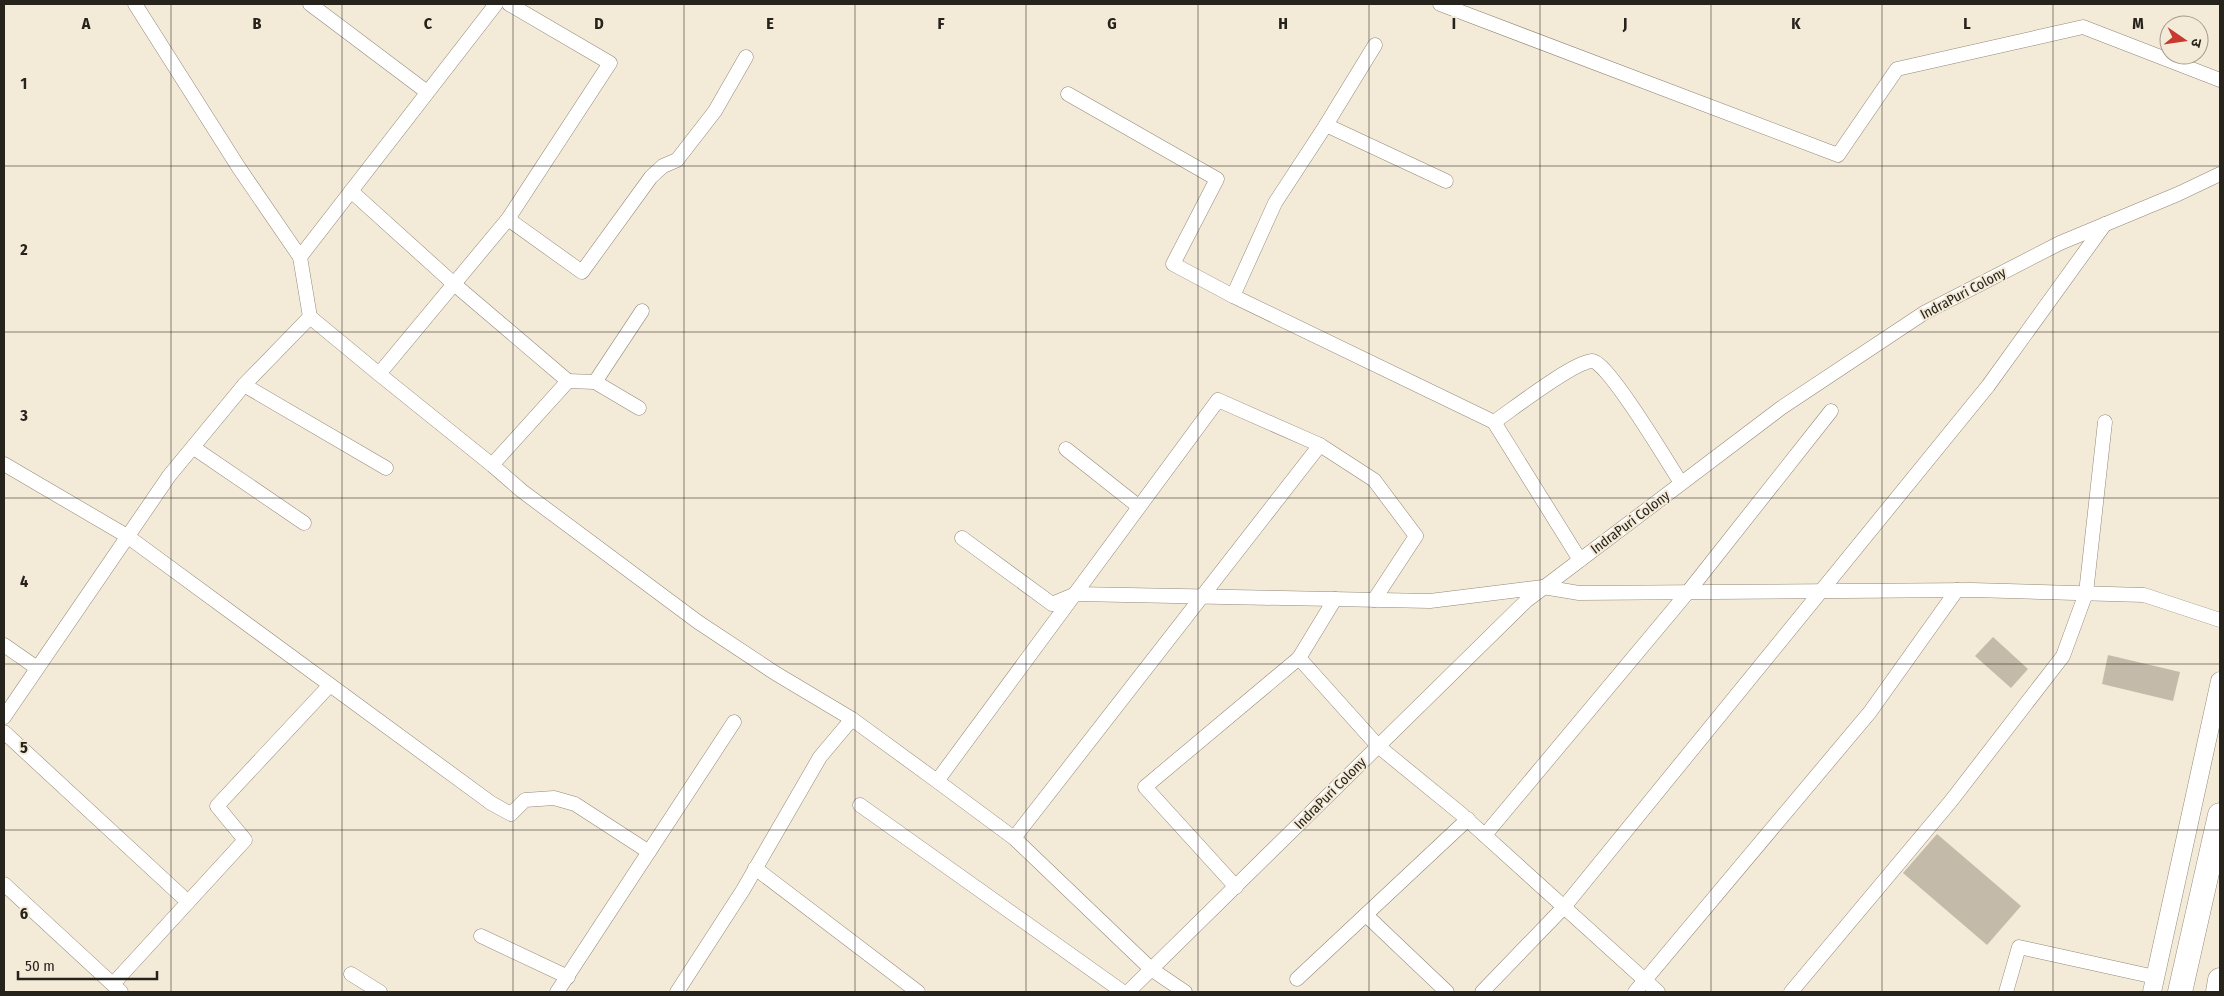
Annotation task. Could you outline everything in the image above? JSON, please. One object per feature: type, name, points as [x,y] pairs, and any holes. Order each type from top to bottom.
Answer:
[{"type":"highway","points":[[2180,992],[2220,815]]},
{"type":"highway","points":[[2218,992],[2220,980]]},
{"type":"street","points":[[135,4],[239,168],[300,257],[310,317],[522,491],[698,622],[775,674],[852,718],[1014,838],[1152,969],[1185,992]]},
{"type":"street","points":[[310,4],[427,92]]},
{"type":"street","points":[[300,257],[496,4]]},
{"type":"street","points":[[379,374],[508,219],[610,64],[509,4]]},
{"type":"street","points":[[1440,4],[1838,155],[1897,69],[2083,27],[2220,80]]},
{"type":"street","points":[[1232,296],[1275,203],[1375,45]]},
{"type":"street","points":[[508,219],[582,272],[651,177],[663,166],[677,160],[715,111],[746,57]]},
{"type":"street","points":[[1068,94],[1217,179],[1173,264],[1232,296],[1494,422],[1580,560]]},
{"type":"street","points":[[1326,125],[1446,182]]},
{"type":"street","name":"IndraPuri Colony","points":[[1128,992],[1526,601],[1681,483],[1782,408],[1924,312],[2060,242],[2178,194],[2220,174]]},
{"type":"street","points":[[351,191],[454,284],[568,381],[594,382],[639,408]]},
{"type":"street","points":[[1482,992],[1564,906],[1988,386],[2106,224]]},
{"type":"street","points":[[594,382],[642,311]]},
{"type":"street","points":[[4,716],[169,476],[244,385],[310,317]]},
{"type":"street","points":[[1494,422],[1573,367],[1592,361],[1597,362],[1613,378],[1681,483]]},
{"type":"street","points":[[492,465],[568,381]]},
{"type":"street","points":[[244,385],[386,468]]},
{"type":"street","points":[[938,782],[1138,506],[1218,400],[1320,445],[1374,480],[1416,536],[1374,600]]},
{"type":"street","points":[[1484,834],[1688,592],[1831,412]]},
{"type":"street","points":[[1790,992],[1951,801],[2063,656],[2086,593],[2105,422]]},
{"type":"street","points":[[1014,838],[1114,708],[1203,598],[1320,445]]},
{"type":"street","points":[[194,448],[304,523]]},
{"type":"street","points":[[1066,449],[1138,506]]},
{"type":"street","points":[[4,464],[127,536],[491,803],[511,814],[525,800],[554,798],[575,804],[649,852]]},
{"type":"street","points":[[962,538],[1052,604],[1076,594],[1430,601],[1543,587],[1579,593],[1957,590],[2144,595],[2220,620]]},
{"type":"street","points":[[1635,992],[1870,712],[1957,590]]},
{"type":"street","points":[[1236,887],[1145,787],[1299,658],[1334,599]]},
{"type":"street","points":[[4,645],[37,668]]},
{"type":"street","points":[[1299,658],[1378,746],[1468,819],[1658,992]]},
{"type":"street","points":[[2006,992],[2019,947],[2153,985],[2220,681]]},
{"type":"street","points":[[4,884],[117,988],[188,902],[245,840],[217,806],[330,685]]},
{"type":"street","points":[[677,992],[755,868],[820,758],[852,718]]},
{"type":"street","points":[[557,992],[734,722]]},
{"type":"street","points":[[4,732],[188,902]]},
{"type":"street","points":[[860,805],[1122,992]]},
{"type":"street","points":[[1297,979],[1468,819]]},
{"type":"street","points":[[755,868],[918,992]]},
{"type":"street","points":[[1366,915],[1447,992]]},
{"type":"street","points":[[481,936],[568,977]]},
{"type":"street","points":[[351,974],[380,992]]},
{"type":"building","points":[[1993,637],[2028,669],[2011,688],[1975,656]]},
{"type":"building","points":[[2108,655],[2180,672],[2173,701],[2102,684]]},
{"type":"building","points":[[1937,834],[2021,906],[1987,945],[1903,873]]}]
